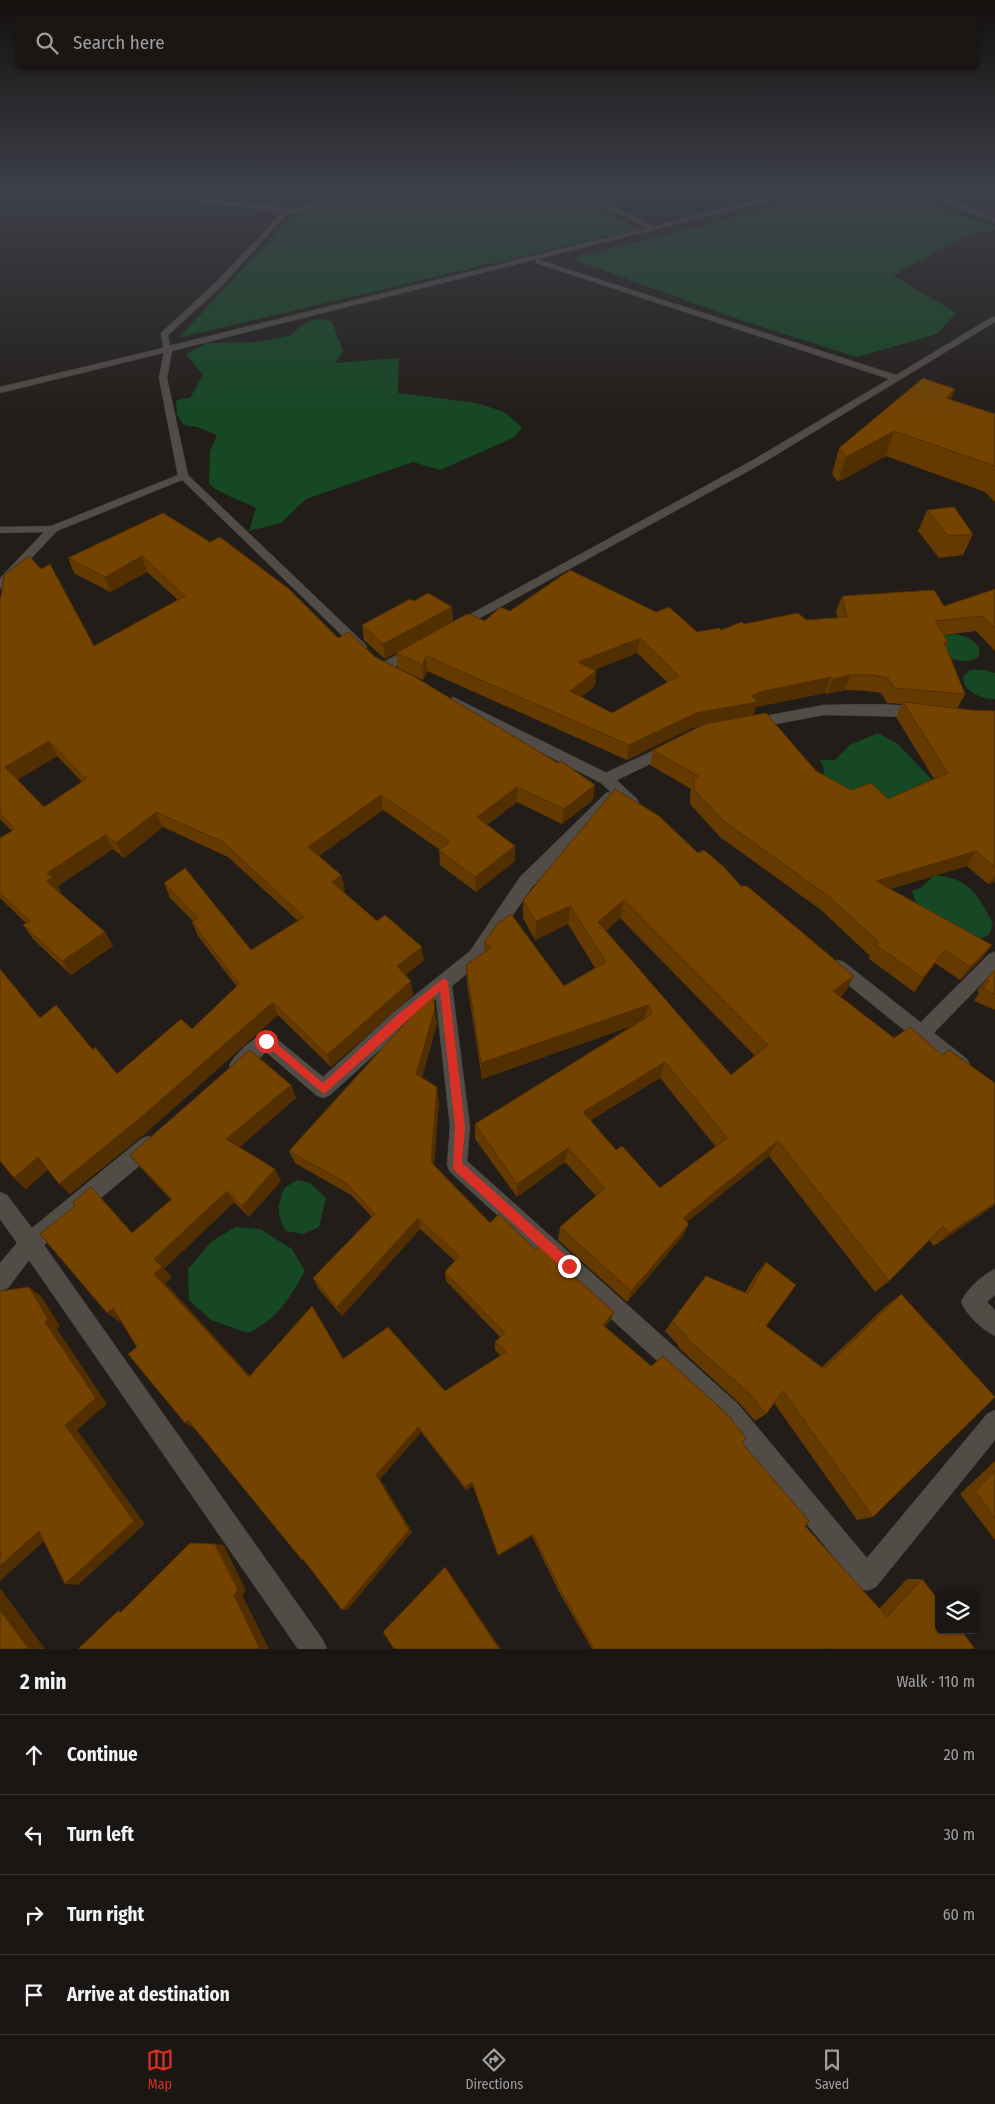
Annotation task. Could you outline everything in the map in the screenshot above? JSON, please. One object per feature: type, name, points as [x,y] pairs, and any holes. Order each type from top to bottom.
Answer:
[{"type":"street","points":[[234,268],[164,336],[168,349],[163,378],[182,476],[376,661],[400,676]]},
{"type":"street","points":[[0,390],[496,268]]},
{"type":"street","points":[[560,268],[896,378]]},
{"type":"street","points":[[452,630],[757,462],[995,319]]},
{"type":"street","points":[[0,530],[53,529],[182,476]]},
{"type":"street","points":[[0,586],[53,529]]},
{"type":"street","points":[[376,661],[426,644]]},
{"type":"street","points":[[436,694],[612,785],[640,809]]},
{"type":"street","points":[[737,726],[824,710],[894,710],[931,714]]},
{"type":"street","points":[[222,1080],[266,1041],[324,1089],[400,1018],[476,956],[526,882],[612,785],[682,742]]},
{"type":"street","points":[[828,959],[973,1075]]},
{"type":"street","points":[[921,1034],[995,959]]},
{"type":"street","points":[[444,982],[460,1127],[457,1165],[730,1412],[867,1578],[995,1422]]},
{"type":"street","points":[[0,1280],[30,1243],[164,1132]]},
{"type":"street","points":[[0,1202],[314,1649]]},
{"type":"street","points":[[995,1280],[972,1302],[995,1325]]},
{"type":"green space","points":[[243,268],[473,268],[178,338]]},
{"type":"green space","points":[[597,268],[906,268],[893,275],[956,313],[937,334],[857,357],[740,320]]},
{"type":"green space","points":[[322,319],[332,322],[343,351],[335,363],[399,358],[398,393],[477,403],[504,412],[522,427],[515,437],[440,470],[413,462],[306,499],[281,523],[249,531],[256,508],[220,492],[209,484],[210,451],[217,435],[197,427],[184,425],[177,415],[176,400],[190,398],[203,375],[186,354],[207,343],[255,342],[289,336],[306,322]]},
{"type":"green space","points":[[956,634],[973,641],[978,647],[979,656],[967,661],[959,661],[947,657],[943,635]]},
{"type":"green space","points":[[970,670],[984,670],[995,673],[995,699],[984,698],[969,690],[963,676]]},
{"type":"green space","points":[[878,733],[898,744],[932,780],[885,805],[822,782],[824,769],[820,760],[835,760],[850,745]]},
{"type":"green space","points":[[934,875],[956,880],[965,884],[971,890],[983,905],[993,924],[989,935],[979,939],[918,908],[912,891],[922,887]]},
{"type":"green space","points":[[298,1180],[310,1183],[326,1198],[319,1227],[304,1234],[286,1231],[279,1214],[280,1199],[285,1187]]},
{"type":"green space","points":[[235,1227],[260,1229],[292,1249],[305,1271],[288,1299],[275,1315],[248,1333],[211,1320],[189,1300],[188,1269],[211,1242]]},
{"type":"building","points":[[923,378],[955,389],[946,398],[995,414],[995,466],[894,431],[846,457],[839,448]]},
{"type":"building","points":[[954,507],[973,534],[948,536],[927,510]]},
{"type":"building","points":[[163,513],[210,542],[220,537],[289,589],[338,638],[349,632],[375,657],[415,677],[558,763],[561,761],[595,785],[564,809],[517,787],[477,817],[515,846],[475,877],[439,850],[450,842],[381,795],[308,847],[341,875],[332,882],[377,921],[385,915],[422,947],[397,966],[411,981],[327,1055],[273,1002],[139,1119],[59,1184],[38,1157],[14,1178],[0,1161],[0,969],[40,1018],[56,1005],[93,1050],[95,1047],[117,1074],[181,1019],[192,1029],[239,984],[192,922],[198,918],[164,883],[185,868],[251,950],[304,917],[223,842],[156,812],[116,843],[105,835],[47,873],[53,878],[46,881],[105,932],[62,961],[23,925],[30,921],[0,893],[0,838],[15,829],[0,814],[0,597],[4,575],[29,556],[41,569],[50,564],[94,646],[185,596],[142,556],[105,577],[68,558]],"holes":[[[49,741],[86,779],[44,807],[5,767]]]},
{"type":"building","points":[[570,570],[656,612],[669,607],[697,632],[719,628],[721,630],[742,622],[744,624],[798,613],[806,620],[847,617],[842,596],[934,590],[944,606],[995,589],[995,628],[983,616],[935,621],[948,642],[944,642],[965,694],[894,688],[888,678],[873,675],[850,675],[833,679],[831,677],[760,692],[752,696],[757,702],[696,713],[629,745],[426,656],[422,665],[396,653],[465,615],[470,614],[485,621],[500,607],[510,611]],"holes":[[[640,638],[679,676],[612,713],[570,691],[596,671],[578,662]]]},
{"type":"building","points":[[428,593],[452,607],[383,644],[362,625],[410,599],[414,601]]},
{"type":"building","points":[[903,702],[995,711],[995,867],[976,851],[876,881],[992,945],[970,967],[945,950],[923,978],[876,945],[879,942],[828,896],[725,822],[694,790],[694,779],[698,776],[653,750],[705,724],[766,713],[816,771],[851,790],[871,783],[888,799],[948,773]]},
{"type":"building","points":[[615,789],[659,816],[698,853],[704,850],[724,867],[741,886],[747,886],[854,976],[833,991],[894,1038],[910,1027],[942,1055],[949,1050],[995,1083],[995,1203],[949,1233],[943,1226],[889,1281],[778,1141],[683,1218],[689,1224],[631,1291],[560,1227],[605,1188],[568,1148],[517,1184],[475,1124],[652,1014],[648,1005],[481,1063],[466,965],[492,947],[484,943],[497,924],[511,914],[564,986],[606,962],[570,906],[536,921],[523,900]],"holes":[[[624,900],[768,1045],[731,1075],[598,922]],[[665,1062],[727,1138],[660,1188],[622,1146],[616,1150],[583,1112]]]},
{"type":"building","points":[[995,970],[995,994],[983,989],[989,981],[987,979]]},
{"type":"building","points":[[433,992],[435,1009],[416,1074],[437,1087],[431,1162],[490,1223],[499,1214],[536,1250],[540,1246],[614,1312],[603,1325],[651,1366],[663,1356],[728,1415],[746,1438],[742,1443],[809,1521],[805,1526],[887,1617],[922,1579],[935,1596],[935,1634],[964,1634],[975,1649],[831,1649],[829,1647],[828,1649],[594,1649],[561,1591],[533,1534],[498,1555],[472,1482],[465,1487],[418,1427],[376,1475],[409,1530],[342,1610],[303,1559],[188,1420],[185,1423],[128,1354],[137,1347],[113,1308],[107,1313],[40,1234],[75,1206],[73,1202],[91,1187],[132,1233],[172,1199],[130,1155],[250,1050],[291,1085],[226,1139],[275,1169],[242,1206],[227,1191],[154,1259],[162,1267],[154,1274],[249,1377],[312,1306],[343,1359],[388,1327],[445,1391],[506,1352],[495,1342],[505,1333],[445,1272],[459,1256],[418,1218],[337,1307],[313,1278],[375,1214],[346,1183],[289,1151]]},
{"type":"building","points":[[766,1262],[796,1285],[766,1326],[824,1369],[901,1294],[995,1397],[873,1517],[783,1391],[766,1414],[750,1394],[685,1337],[687,1336],[672,1321],[706,1276],[748,1294]]},
{"type":"building","points":[[29,1287],[48,1319],[45,1322],[96,1398],[65,1425],[134,1521],[65,1584],[39,1531],[0,1566],[0,1291]]},
{"type":"building","points":[[995,1471],[995,1518],[975,1491]]},
{"type":"building","points":[[190,1543],[215,1544],[238,1590],[234,1595],[260,1649],[78,1649],[119,1610],[120,1613]]},
{"type":"building","points":[[445,1567],[499,1649],[394,1649],[383,1632]]},
{"type":"building","points":[[0,1610],[29,1649],[0,1649]]},
{"type":"route","points":[[266,1041],[324,1089],[400,1018],[444,982],[460,1127],[457,1165],[569,1266]]}]
